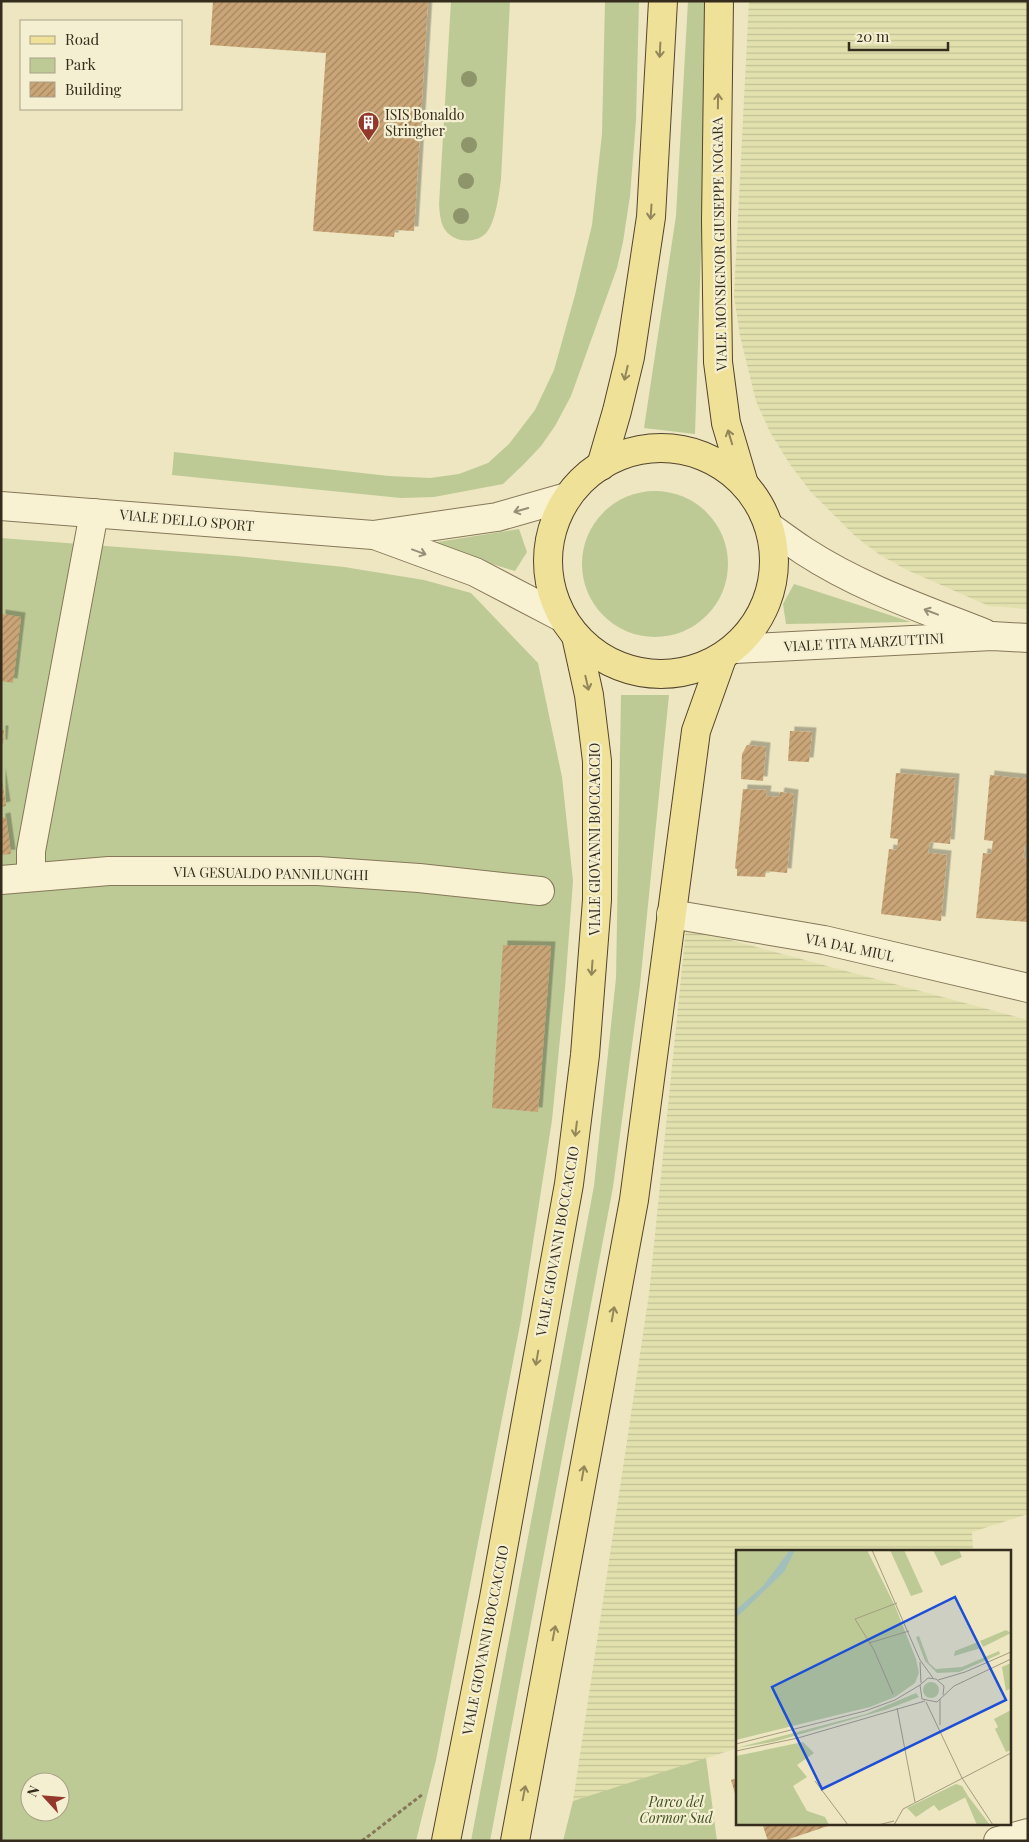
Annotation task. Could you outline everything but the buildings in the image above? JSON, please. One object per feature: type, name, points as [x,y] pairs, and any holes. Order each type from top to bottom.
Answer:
[{"type":"main road","points":[[601,466],[630,357],[651,217],[662,1]]},
{"type":"main road","name":"VIALE MONSIGNOR GIUSEPPE NOGARA","points":[[719,1],[716,221],[718,362],[726,423],[744,484]]},
{"type":"main road","name":"VIALE GIOVANNI BOCCACCIO","points":[[446,1841],[494,1598],[569,1184],[585,1055],[597,900],[597,760],[590,695],[570,627],[555,600],[548,572],[550,543],[556,519],[567,497],[585,478],[601,466],[622,455],[653,448],[696,452],[732,472],[744,484]]},
{"type":"main road","points":[[514,1841],[634,1200],[696,731],[729,653],[767,602],[775,565],[770,526],[758,503],[744,484]]},
{"type":"main road","points":[[570,627],[586,646],[611,663],[627,670],[649,674],[669,674],[696,669],[729,653]]},
{"type":"street","name":"VIALE DELLO SPORT","points":[[1,506],[373,535],[497,517],[567,497]]},
{"type":"street","points":[[31,877],[31,851],[94,513]]},
{"type":"street","name":"VIALE TITA MARZUTTINI","points":[[770,526],[805,552],[856,580],[905,602],[992,636]]},
{"type":"street","name":"VIALE DELLO SPORT","points":[[373,535],[475,572],[570,627]]},
{"type":"street","name":"VIALE TITA MARZUTTINI","points":[[729,653],[992,636],[1028,638]]},
{"type":"street","name":"VIA GESUALDO PANNILUNGHI","points":[[1,880],[109,872],[318,871],[419,878],[540,891]]},
{"type":"street","name":"VIA DAL MIUL","points":[[671,914],[824,940],[1028,988]]},
{"type":"street","points":[[998,1841],[1028,1833]]},
{"type":"path","points":[[362,1841],[461,1765]]},
{"type":"green space","points":[[451,1],[510,1],[499,192],[495,214],[490,227],[483,236],[472,240],[460,240],[446,231],[441,222],[439,205]]},
{"type":"green space","points":[[605,1],[639,1],[636,120],[630,196],[617,268],[571,396],[555,426],[541,446],[503,484],[434,497],[401,498],[172,475],[174,452],[389,476],[430,478],[459,474],[488,463],[509,444],[535,410],[554,370],[592,225],[602,134]]},
{"type":"green space","points":[[688,1],[705,1],[702,221],[695,434],[644,428],[676,216]]},
{"type":"green space","points":[[749,1],[1028,1],[1028,609],[989,606],[907,570],[880,555],[855,536],[811,492],[789,463],[770,432],[756,401],[740,336],[734,296]]},
{"type":"green space","points":[[655,491],[683,496],[707,512],[723,536],[728,564],[723,592],[707,616],[683,632],[655,637],[627,632],[603,616],[587,592],[582,564],[587,536],[603,512],[627,496]]},
{"type":"green space","points":[[519,529],[527,552],[515,571],[425,544]]},
{"type":"green space","points":[[1,538],[236,556],[344,567],[424,580],[471,593],[538,663],[562,777],[573,881],[552,1120],[521,1320],[436,1760],[416,1841],[1,1841]]},
{"type":"green space","points":[[794,584],[911,622],[786,624],[783,604]]},
{"type":"green space","points":[[621,695],[669,695],[640,985],[613,1187],[490,1841],[471,1841],[594,1186],[616,978]]},
{"type":"green space","points":[[686,928],[1028,1020],[1028,1514],[972,1532],[973,1550],[736,1550],[736,1749],[573,1801],[649,1294]]},
{"type":"green space","name":"Parco del Cormor Sud","points":[[706,1758],[717,1841],[563,1841],[573,1801]]},
{"type":"place","name":"ISIS Bonaldo Stringher","points":[[369,141]]}]
